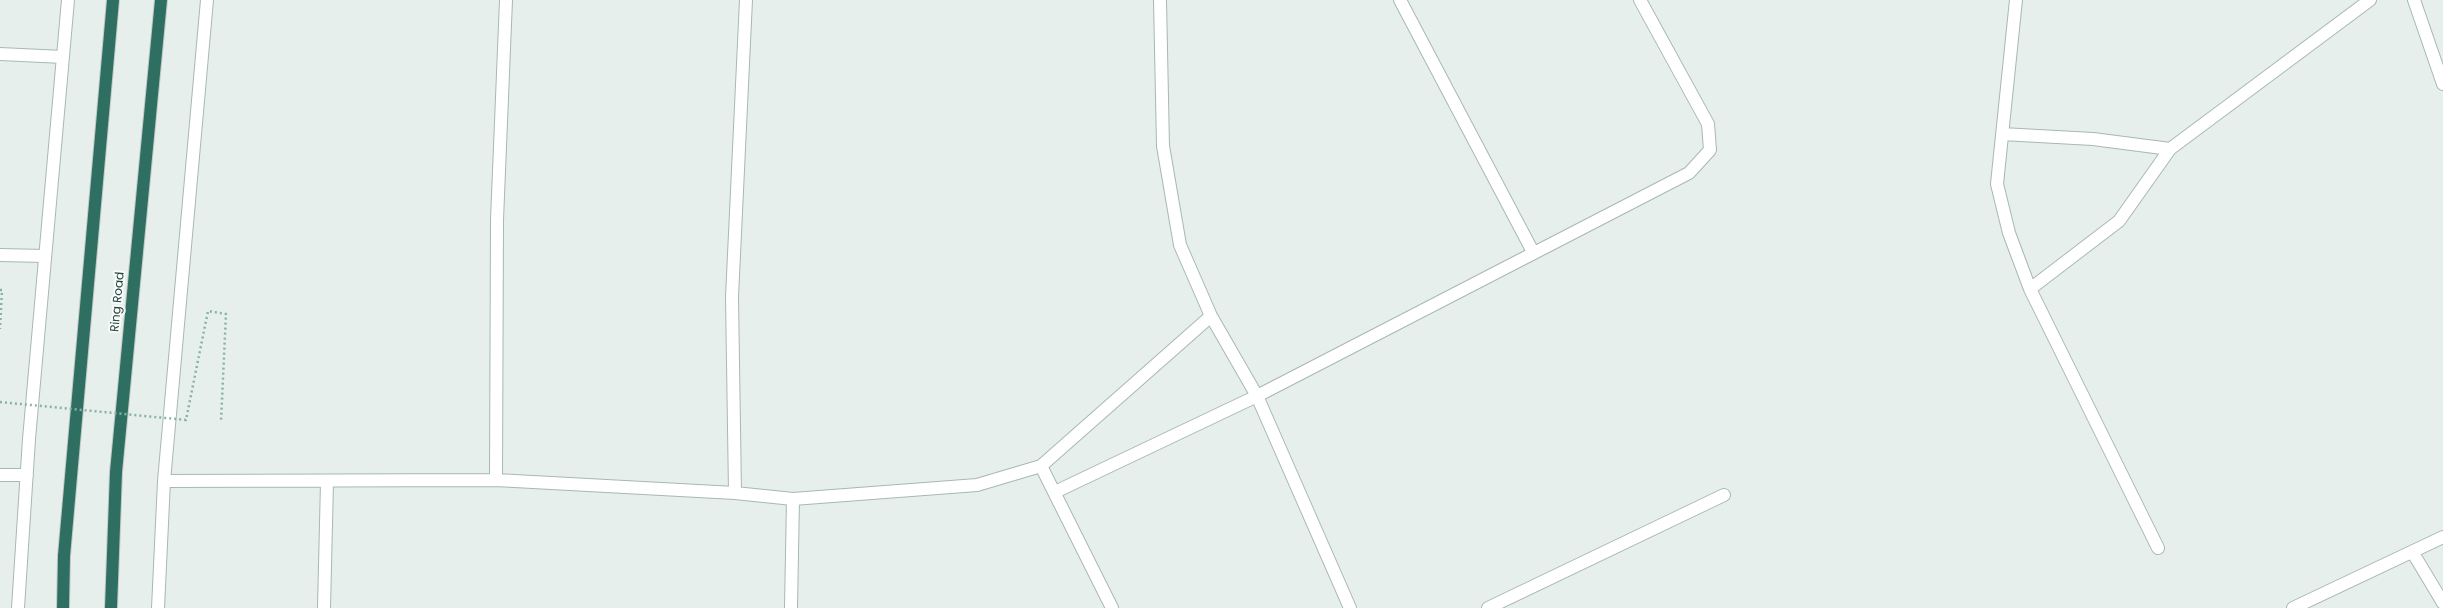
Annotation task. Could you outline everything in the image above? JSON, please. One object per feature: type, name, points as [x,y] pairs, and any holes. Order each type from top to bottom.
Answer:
[{"type":"highway","points":[[63,608],[64,556],[113,0]]},
{"type":"highway","name":"Ring Road","points":[[111,608],[116,472],[161,0]]},
{"type":"street","points":[[18,608],[45,256],[68,0]]},
{"type":"street","points":[[158,608],[164,481],[207,0]]},
{"type":"street","points":[[496,480],[498,220],[506,0]]},
{"type":"street","points":[[735,493],[732,297],[746,0]]},
{"type":"street","points":[[1160,0],[1164,154],[1180,245],[1211,316],[1257,396],[1350,608]]},
{"type":"street","points":[[1400,0],[1533,252]]},
{"type":"street","points":[[1055,492],[1257,396],[1533,252],[1689,173],[1710,150],[1708,124],[1640,0]]},
{"type":"street","points":[[2016,0],[1997,184],[2009,233],[2030,289],[2158,548]]},
{"type":"street","points":[[2414,0],[2443,84]]},
{"type":"street","points":[[2030,289],[2119,221],[2170,149],[2365,1]]},
{"type":"street","points":[[0,54],[63,57]]},
{"type":"street","points":[[2002,134],[2093,139],[2170,149]]},
{"type":"street","points":[[0,255],[45,256]]},
{"type":"street","points":[[164,481],[327,482],[496,480],[735,493],[793,499],[977,485],[1041,466],[1211,316]]},
{"type":"street","points":[[1041,466],[1112,608]]},
{"type":"street","points":[[0,475],[27,475]]},
{"type":"street","points":[[324,608],[327,482]]},
{"type":"street","points":[[1488,608],[1724,495]]},
{"type":"street","points":[[791,608],[793,499]]},
{"type":"street","points":[[2293,608],[2413,553],[2443,537]]},
{"type":"street","points":[[2413,553],[2443,603]]},
{"type":"path","points":[[0,290],[2,290],[0,329]]},
{"type":"path","points":[[0,402],[186,420],[208,311],[226,314],[221,421]]}]
